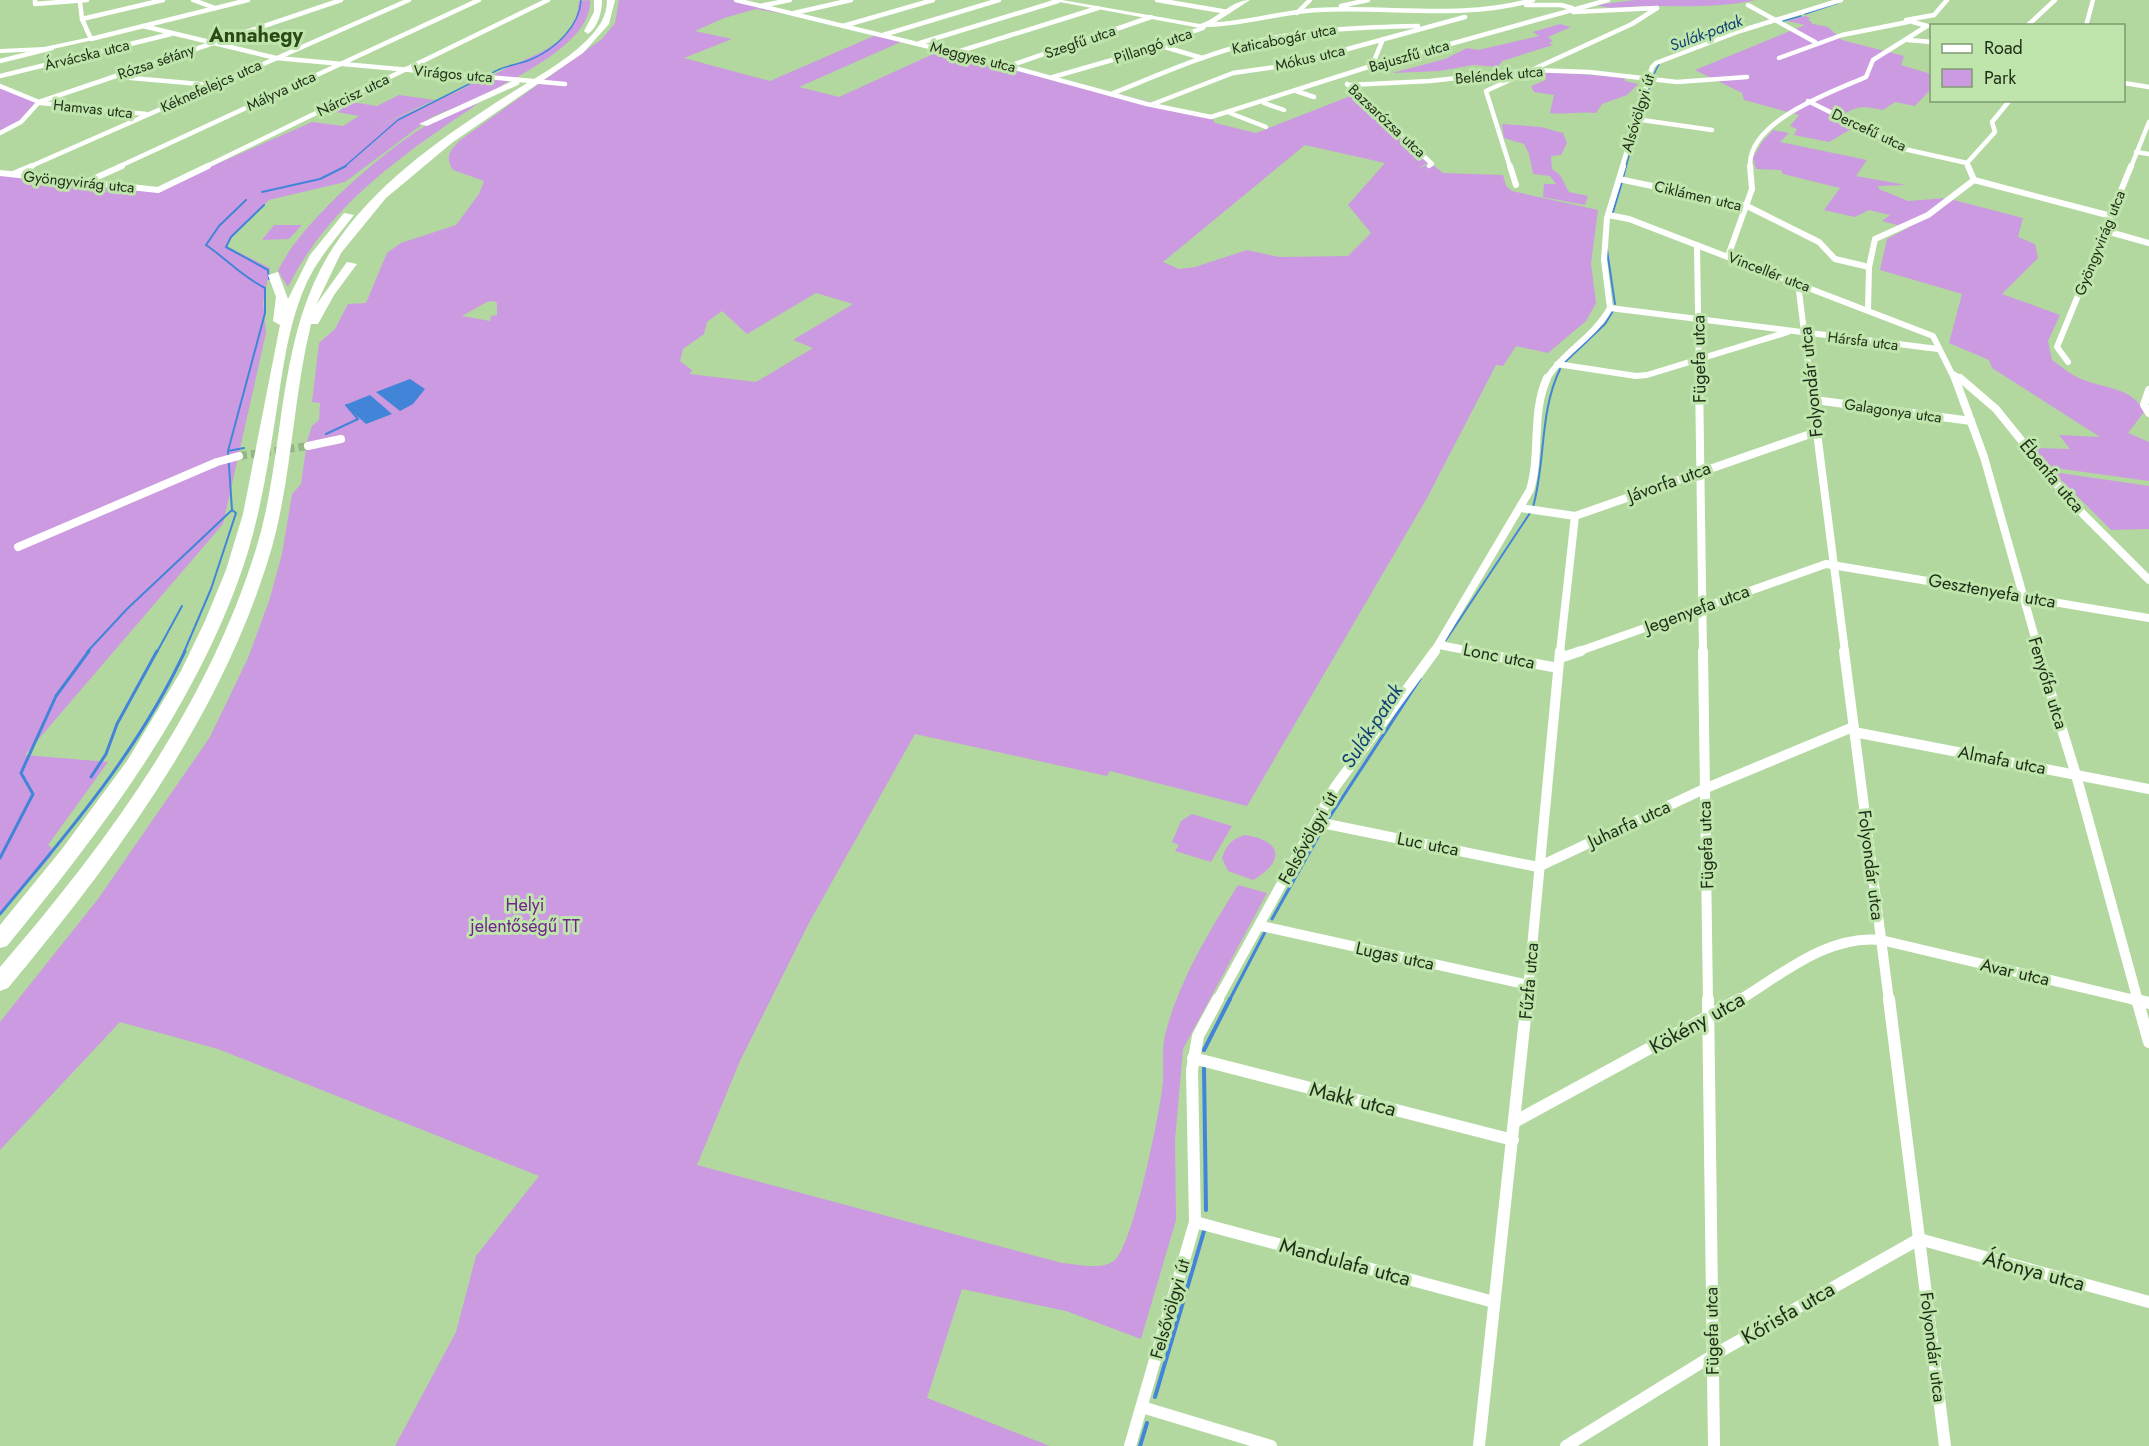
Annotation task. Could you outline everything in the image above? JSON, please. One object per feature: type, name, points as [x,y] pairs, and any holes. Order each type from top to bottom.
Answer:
[{"type":"highway","points":[[0,940],[98,819],[127,778],[164,719],[217,615],[249,520],[282,339],[307,270],[325,242],[354,208],[392,173],[436,139],[528,78],[584,36],[595,20],[598,0]]},
{"type":"highway","points":[[0,982],[69,898],[127,819],[173,745],[220,660],[243,607],[263,548],[279,478],[299,349],[308,307],[319,279],[352,228],[405,174],[478,119],[592,41],[608,21],[611,0]]},
{"type":"highway","points":[[424,124],[528,78]]},
{"type":"highway","points":[[446,150],[473,127],[478,119]]},
{"type":"highway","points":[[299,349],[325,299],[351,264]]},
{"type":"highway","points":[[274,276],[282,297],[277,330],[282,339]]},
{"type":"street","points":[[34,0],[34,3],[38,4],[87,0]]},
{"type":"street","points":[[81,19],[163,0]]},
{"type":"street","points":[[193,0],[215,8]]},
{"type":"street","points":[[0,61],[248,0]]},
{"type":"street","name":"Rózsa sétány","points":[[39,102],[341,0]]},
{"type":"street","name":"Kéknefelejcs utca","points":[[13,174],[409,0]]},
{"type":"street","name":"Mályva utca","points":[[84,183],[479,0]]},
{"type":"street","name":"Nárcisz utca","points":[[158,190],[548,0]]},
{"type":"street","name":"Meggyes utca","points":[[736,0],[955,53],[966,53],[1111,94],[1211,117]]},
{"type":"street","points":[[760,6],[790,0]]},
{"type":"street","points":[[792,14],[851,0]]},
{"type":"street","points":[[843,26],[933,0]]},
{"type":"street","points":[[883,35],[999,0]]},
{"type":"street","points":[[1157,0],[1228,12]]},
{"type":"street","points":[[1175,3],[1182,0]]},
{"type":"street","points":[[918,44],[1055,1],[1204,25],[1247,0]]},
{"type":"street","points":[[1297,13],[1310,0]]},
{"type":"street","points":[[1327,10],[1368,0]]},
{"type":"street","points":[[1468,14],[1533,0]]},
{"type":"street","name":"Bajuszfű utca","points":[[1211,117],[1264,103],[1368,67],[1608,0]]},
{"type":"street","name":"Alsóvölgyi út","points":[[1608,214],[1635,119],[1648,79],[1656,63],[1709,41],[1840,0]]},
{"type":"street","points":[[1908,22],[1905,20],[1934,15],[1947,0]]},
{"type":"street","points":[[2029,24],[2055,0]]},
{"type":"street","points":[[2087,24],[2093,0]]},
{"type":"street","points":[[80,2],[81,19],[91,39]]},
{"type":"street","points":[[1512,6],[1556,5],[1588,13],[1642,7],[1657,8],[1623,29],[1574,48],[1485,93],[1516,185]]},
{"type":"street","points":[[1748,5],[1779,20],[1815,42]]},
{"type":"street","points":[[966,53],[1098,8]]},
{"type":"street","name":"Pillangó utca","points":[[1053,77],[1158,45],[1203,28],[1204,25],[1223,25],[1327,10],[1468,14]]},
{"type":"street","name":"Mókus utca","points":[[1153,104],[1233,73],[1289,65],[1468,14]]},
{"type":"street","name":"Szegfű utca","points":[[1009,66],[1151,17]]},
{"type":"street","points":[[1728,256],[1752,189],[1750,158],[1762,134],[1809,101],[1866,77],[1867,69],[1879,54],[1908,40],[1927,26],[1908,22],[1877,26],[1815,42],[1779,58]]},
{"type":"street","name":"Virágos utca","points":[[143,26],[276,58],[565,84]]},
{"type":"street","name":"Katicabogár utca","points":[[1111,94],[1203,58],[1256,42],[1332,29],[1429,26]]},
{"type":"street","name":"Árvácska utca","points":[[0,76],[173,33]]},
{"type":"street","points":[[1368,67],[1374,61],[1383,39]]},
{"type":"street","points":[[1908,40],[1930,42]]},
{"type":"street","points":[[1158,45],[1203,58]]},
{"type":"street","points":[[0,51],[54,48]]},
{"type":"street","name":"Beléndek utca","points":[[1349,85],[1430,81],[1530,70],[1589,72],[1677,82],[1747,77]]},
{"type":"street","points":[[115,76],[214,85]]},
{"type":"street","name":"Bazsarózsa utca","points":[[1338,77],[1432,164],[1429,166]]},
{"type":"street","points":[[2125,83],[2149,87]]},
{"type":"street","name":"Hamvas utca","points":[[0,86],[39,102],[146,114]]},
{"type":"street","points":[[1296,91],[1314,97]]},
{"type":"street","name":"Dercefű utca","points":[[1809,101],[1904,149],[1966,163]]},
{"type":"street","points":[[0,133],[21,122],[39,102]]},
{"type":"street","points":[[1974,180],[1966,163],[1995,132],[1992,122],[2008,102]]},
{"type":"street","points":[[1264,103],[1284,110]]},
{"type":"street","points":[[1230,113],[1266,127]]},
{"type":"street","points":[[1635,119],[1712,130]]},
{"type":"street","name":"Gyöngyvirág utca","points":[[2068,362],[2057,347],[2149,122]]},
{"type":"street","points":[[2136,152],[2149,154]]},
{"type":"street","name":"Gyöngyvirág utca","points":[[0,173],[158,190]]},
{"type":"street","name":"Ciklámen utca","points":[[1619,179],[1685,190],[1747,206],[1819,242],[1835,259],[1869,267]]},
{"type":"street","points":[[1974,180],[2111,216]]},
{"type":"street","points":[[1868,310],[1869,267],[1875,239],[1928,215],[1974,180]]},
{"type":"street","points":[[1608,214],[1603,240],[1610,308]]},
{"type":"street","name":"Vincellér utca","points":[[1608,214],[1629,219],[1929,333]]},
{"type":"street","points":[[2106,231],[2149,243]]},
{"type":"street","name":"Fügefa utca","points":[[1697,245],[1704,789],[1710,1017],[1714,1446]]},
{"type":"street","name":"Folyondár utca","points":[[1798,283],[1815,400],[1816,432],[1836,564],[1854,730],[1945,1446]]},
{"type":"street","name":"Hársfa utca","points":[[1610,308],[1938,350]]},
{"type":"street","name":"Felsővölgyi út","points":[[1130,1446],[1195,1222],[1193,1058],[1204,1023],[1261,926],[1335,787],[1439,645],[1521,508],[1535,474],[1540,393],[1544,380],[1557,364],[1599,326],[1610,308]]},
{"type":"street","points":[[1557,364],[1636,376],[1790,332]]},
{"type":"street","name":"Fenyőfa utca","points":[[1929,333],[1933,336],[1938,350],[1953,374],[1984,457],[2022,596],[2076,775],[2149,1042]]},
{"type":"street","name":"Ébenfa utca","points":[[1953,374],[1964,378],[2003,417],[2048,469],[2063,492],[2149,580]]},
{"type":"street","points":[[2148,412],[2144,405],[2149,390]]},
{"type":"street","name":"Galagonya utca","points":[[1815,400],[1971,422]]},
{"type":"street","name":"Jávorfa utca","points":[[1521,508],[1575,516],[1701,470],[1816,432]]},
{"type":"street","points":[[308,446],[341,440]]},
{"type":"street","points":[[18,546],[226,459],[239,456]]},
{"type":"street","name":"Fűzfa utca","points":[[1479,1446],[1516,1121],[1538,867],[1575,516]]},
{"type":"street","name":"Jegenyefa utca","points":[[1559,663],[1702,606],[1826,564],[1836,564]]},
{"type":"street","name":"Gesztenyefa utca","points":[[1836,564],[2149,618]]},
{"type":"street","name":"Lonc utca","points":[[1439,645],[1559,663]]},
{"type":"street","name":"Almafa utca","points":[[1854,730],[2149,789]]},
{"type":"street","name":"Juharfa utca","points":[[1538,867],[1704,789],[1854,730]]},
{"type":"street","name":"Luc utca","points":[[1317,822],[1538,867]]},
{"type":"street","name":"Lugas utca","points":[[1261,926],[1529,985]]},
{"type":"street","name":"Kökény utca","points":[[1516,1121],[1710,1017],[1827,948],[1848,940],[1864,938],[1881,940]]},
{"type":"street","name":"Avar utca","points":[[1881,940],[2149,1003]]},
{"type":"street","name":"Makk utca","points":[[1193,1058],[1513,1140]]},
{"type":"street","name":"Mandulafa utca","points":[[1195,1222],[1494,1302]]},
{"type":"street","name":"Áfonya utca","points":[[1919,1239],[2149,1302]]},
{"type":"street","name":"Kőrisfa utca","points":[[1566,1446],[1712,1356],[1919,1239]]},
{"type":"street","points":[[1142,1407],[1271,1446]]},
{"type":"green space","points":[[590,0],[588,13],[582,26],[562,48],[516,78],[492,76],[559,41],[569,30],[576,17],[579,1]]},
{"type":"green space","name":"Helyi jelentőségű TT","points":[[619,0],[736,0],[790,15],[756,9],[724,18],[695,31],[732,39],[684,58],[770,81],[876,35],[903,41],[799,87],[839,97],[942,50],[1211,117],[1215,123],[1256,133],[1358,93],[1394,125],[1428,163],[1418,168],[1432,164],[1443,173],[1503,175],[1506,186],[1512,191],[1598,210],[1591,263],[1596,303],[1586,321],[1548,353],[1516,346],[1503,366],[1496,365],[1427,498],[1247,806],[1110,771],[1107,776],[915,734],[810,921],[740,1061],[697,1165],[1062,1263],[1089,1266],[1110,1263],[1115,1260],[1122,1249],[1138,1204],[1161,1096],[1164,1038],[1172,1011],[1188,973],[1238,885],[1267,893],[1183,1049],[1175,1140],[1176,1220],[1141,1339],[1066,1311],[962,1289],[927,1398],[1050,1446],[395,1446],[456,1332],[476,1256],[539,1176],[218,1049],[120,1022],[0,1150],[0,1022],[98,899],[210,737],[248,658],[269,601],[282,554],[292,494],[301,484],[307,441],[312,426],[319,420],[320,403],[312,402],[319,343],[335,329],[348,304],[366,303],[387,253],[401,243],[456,225],[479,194],[484,181],[453,170],[449,162],[449,155],[459,141],[602,39],[615,23]],"holes":[[[1305,145],[1385,163],[1348,205],[1371,233],[1348,256],[1279,257],[1247,250],[1195,267],[1179,269],[1163,262]],[[816,293],[853,304],[793,340],[813,348],[756,382],[690,374],[692,370],[680,361],[683,349],[704,334],[707,322],[722,311],[747,334]],[[487,302],[497,303],[497,315],[491,316],[490,321],[462,316]]]},
{"type":"green space","points":[[1635,0],[1756,0],[1700,6],[1614,8],[1596,5]]},
{"type":"green space","points":[[1805,16],[1811,18],[1808,19],[1813,24],[1828,27],[1842,40],[1904,56],[1901,65],[1930,74],[1930,90],[1915,106],[1895,102],[1883,110],[1861,107],[1847,112],[1841,116],[1858,125],[1829,142],[1794,135],[1797,129],[1790,126],[1799,115],[1744,100],[1742,93],[1695,70],[1805,25],[1787,21]]},
{"type":"green space","points":[[1560,24],[1571,27],[1548,37],[1553,41],[1549,43],[1553,45],[1502,61],[1498,67],[1473,65],[1440,71],[1392,73],[1445,59],[1467,48],[1478,50],[1539,36],[1533,32]]},
{"type":"green space","points":[[1545,72],[1624,77],[1625,81],[1638,84],[1627,95],[1602,104],[1596,113],[1550,113],[1554,95],[1534,92],[1531,86],[1546,80]]},
{"type":"green space","points":[[482,78],[509,81],[492,92],[432,117],[345,182],[269,200],[227,242],[228,247],[270,268],[263,302],[266,333],[223,524],[25,755],[108,762],[48,845],[52,848],[49,854],[52,855],[0,915],[0,173],[158,190],[312,122],[343,126],[359,116],[331,111],[351,102],[377,106],[399,95],[435,100],[370,129],[459,91]]},
{"type":"green space","points":[[0,86],[39,102],[21,122],[0,133]]},
{"type":"green space","points":[[479,103],[397,161],[347,205],[305,257],[288,287],[278,271],[289,252],[305,231],[346,188],[413,134],[443,116]]},
{"type":"green space","points":[[1502,124],[1541,127],[1563,133],[1567,143],[1561,155],[1551,156],[1552,169],[1560,175],[1569,192],[1588,196],[1585,205],[1543,197],[1544,184],[1556,184],[1550,176],[1533,174],[1529,154],[1524,144],[1504,138]]},
{"type":"green space","points":[[1773,130],[1789,133],[1780,142],[1867,160],[1856,176],[1906,185],[1878,186],[1879,189],[1908,201],[1946,198],[2023,218],[2018,237],[2035,244],[2038,258],[2002,294],[2060,315],[2048,341],[2052,360],[2075,376],[2119,390],[2134,398],[2139,404],[2144,412],[2128,433],[2149,442],[2149,481],[2048,467],[2035,448],[2070,449],[2059,435],[2100,437],[1992,368],[1989,360],[1949,343],[1962,294],[1880,270],[1887,239],[1908,228],[1882,221],[1890,215],[1869,210],[1855,217],[1824,210],[1840,188],[1783,174],[1781,170],[1756,169],[1753,158],[1762,142]]},
{"type":"green space","points":[[274,225],[302,225],[289,239],[262,240]]},
{"type":"green space","points":[[2053,472],[2149,486],[2149,529],[2111,530]]},
{"type":"green space","points":[[1192,814],[1232,826],[1211,862],[1175,851],[1179,845],[1172,842],[1181,821]]},
{"type":"green space","points":[[1245,835],[1267,842],[1273,847],[1275,853],[1271,866],[1253,880],[1228,871],[1222,858],[1230,843]]},
{"type":"water","points":[[410,379],[425,389],[413,404],[400,411],[376,392]]},
{"type":"water","points":[[370,395],[392,414],[366,424],[345,405]]},
{"type":"waterway","points":[[492,73],[541,55],[557,43],[565,36],[576,19],[581,0]]},
{"type":"waterway","name":"Sulák-patak","points":[[1805,14],[1838,3]]},
{"type":"waterway","name":"Sulák-patak","points":[[1783,21],[1801,16]]},
{"type":"waterway","name":"Sulák-patak","points":[[1652,78],[1659,64]]},
{"type":"waterway","points":[[344,167],[398,120],[477,80]]},
{"type":"waterway","points":[[1640,118],[1652,80]]},
{"type":"waterway","name":"Sulák-patak","points":[[1626,167],[1639,120]]},
{"type":"waterway","name":"Sulák-patak","points":[[1623,178],[1626,166]]},
{"type":"waterway","points":[[262,192],[320,179],[344,167]]},
{"type":"waterway","name":"Sulák-patak","points":[[1613,212],[1622,182]]},
{"type":"waterway","points":[[228,451],[265,313],[265,288],[206,245],[219,226],[246,200]]},
{"type":"waterway","points":[[264,205],[231,237],[226,247],[268,270],[269,279]]},
{"type":"waterway","name":"Sulák-patak","points":[[1607,250],[1615,304]]},
{"type":"waterway","name":"Sulák-patak","points":[[1565,362],[1605,324],[1613,311]]},
{"type":"waterway","name":"Sulák-patak","points":[[1533,507],[1549,403],[1560,369]]},
{"type":"waterway","points":[[326,434],[358,419],[346,405]]},
{"type":"waterway","points":[[228,451],[244,448]]},
{"type":"waterway","points":[[228,451],[232,510]]},
{"type":"waterway","points":[[87,652],[127,609],[232,510]]},
{"type":"waterway","points":[[184,652],[211,589],[236,513],[232,510]]},
{"type":"waterway","name":"Sulák-patak","points":[[1446,640],[1530,513]]},
{"type":"waterway","points":[[157,652],[182,606]]},
{"type":"waterway","points":[[0,858],[33,794],[21,773],[56,696],[89,651]]},
{"type":"waterway","points":[[91,777],[106,754],[117,724],[157,651]]},
{"type":"waterway","points":[[0,914],[102,789],[147,722],[185,651]]},
{"type":"waterway","name":"Sulák-patak","points":[[1329,818],[1420,679]]},
{"type":"waterway","points":[[1272,919],[1322,830]]},
{"type":"waterway","points":[[1229,1001],[1265,932]]},
{"type":"waterway","points":[[1204,1050],[1230,999]]},
{"type":"waterway","points":[[1204,1068],[1206,1210]]},
{"type":"waterway","points":[[1155,1397],[1204,1231]]},
{"type":"waterway","points":[[1140,1446],[1147,1423]]},
{"type":"tunnel","points":[[239,456],[308,446]]},
{"type":"district","name":"Annahegy","points":[[256,35]]}]
